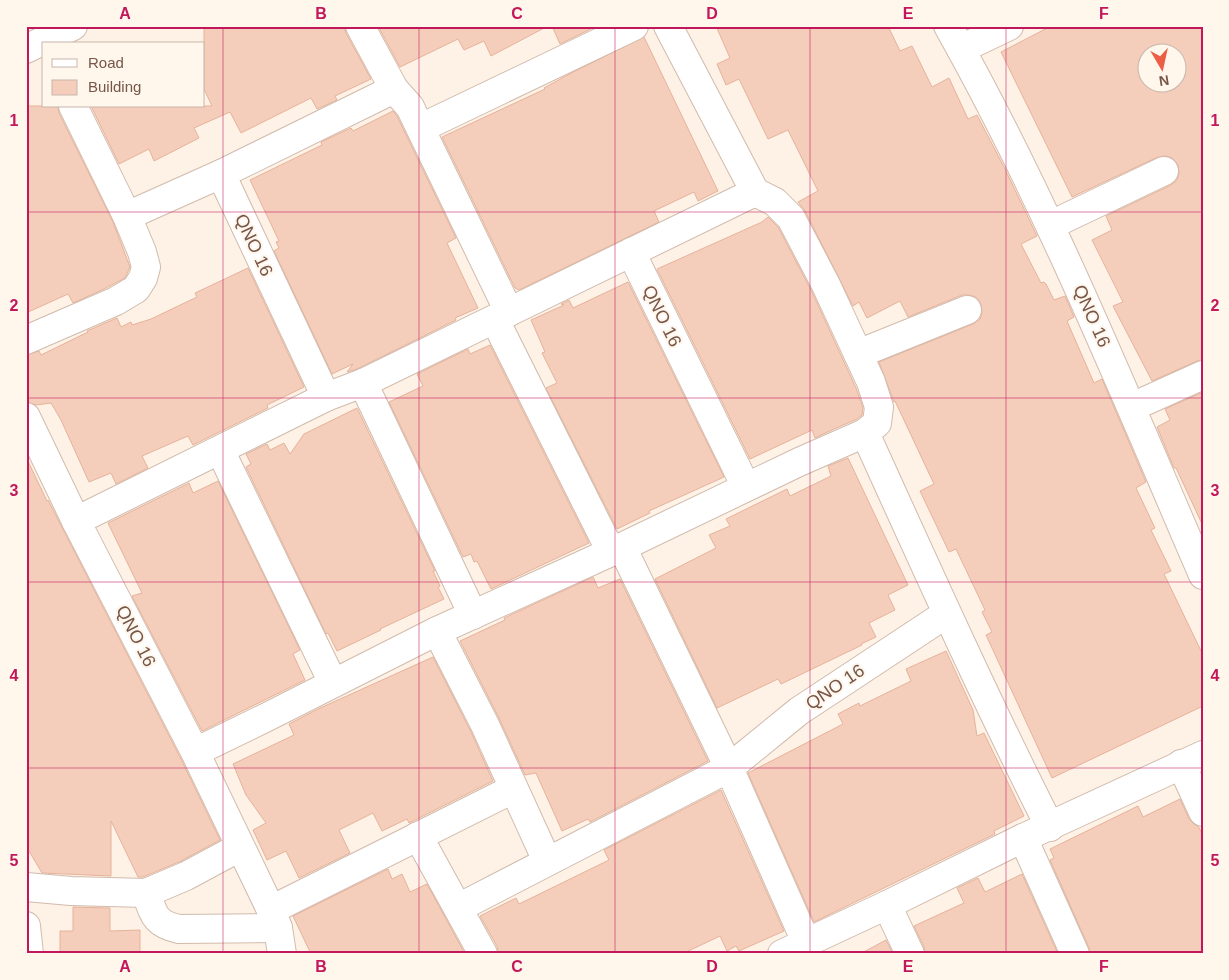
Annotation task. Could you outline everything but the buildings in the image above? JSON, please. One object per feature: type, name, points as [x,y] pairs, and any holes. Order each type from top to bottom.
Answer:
[{"type":"street","points":[[44,42],[73,26]]},
{"type":"street","points":[[360,26],[394,89],[410,107],[502,316],[617,550],[729,768],[794,948],[887,906],[1023,838],[1192,760],[1203,812]]},
{"type":"street","points":[[420,128],[634,26]]},
{"type":"street","points":[[195,752],[437,631],[617,550],[746,487],[865,433],[877,423],[879,407],[871,382],[826,285],[791,218],[775,202],[755,192],[668,26]]},
{"type":"street","name":"QNO 16","points":[[1009,26],[954,38],[1051,225],[1202,571]]},
{"type":"street","points":[[127,216],[221,174],[394,89]]},
{"type":"street","points":[[26,340],[116,301],[136,289],[143,278],[146,267],[127,216],[74,108]]},
{"type":"street","points":[[1051,225],[1164,171]]},
{"type":"street","name":"QNO 16","points":[[221,174],[326,397]]},
{"type":"street","points":[[76,521],[326,397],[363,383],[755,192]]},
{"type":"street","name":"QNO 16","points":[[631,252],[746,487]]},
{"type":"street","points":[[858,354],[968,310]]},
{"type":"street","points":[[1132,407],[1203,374]]},
{"type":"street","points":[[363,383],[473,614]]},
{"type":"street","name":"QNO 16","points":[[26,417],[76,521],[195,752],[277,931]]},
{"type":"street","points":[[865,433],[946,614],[1050,827]]},
{"type":"street","points":[[220,450],[333,683]]},
{"type":"street","name":"QNO 16","points":[[458,908],[729,768],[798,710],[946,614]]},
{"type":"street","points":[[437,631],[484,724],[546,862]]},
{"type":"street","points":[[146,893],[153,912],[164,926],[179,929],[277,931],[418,836],[513,789]]},
{"type":"street","points":[[418,836],[483,954]]},
{"type":"street","points":[[1023,838],[1075,954]]},
{"type":"street","points":[[26,887],[71,891],[146,893],[186,876],[240,847]]},
{"type":"street","points":[[887,906],[910,954]]},
{"type":"street","points":[[26,926],[29,954]]}]
